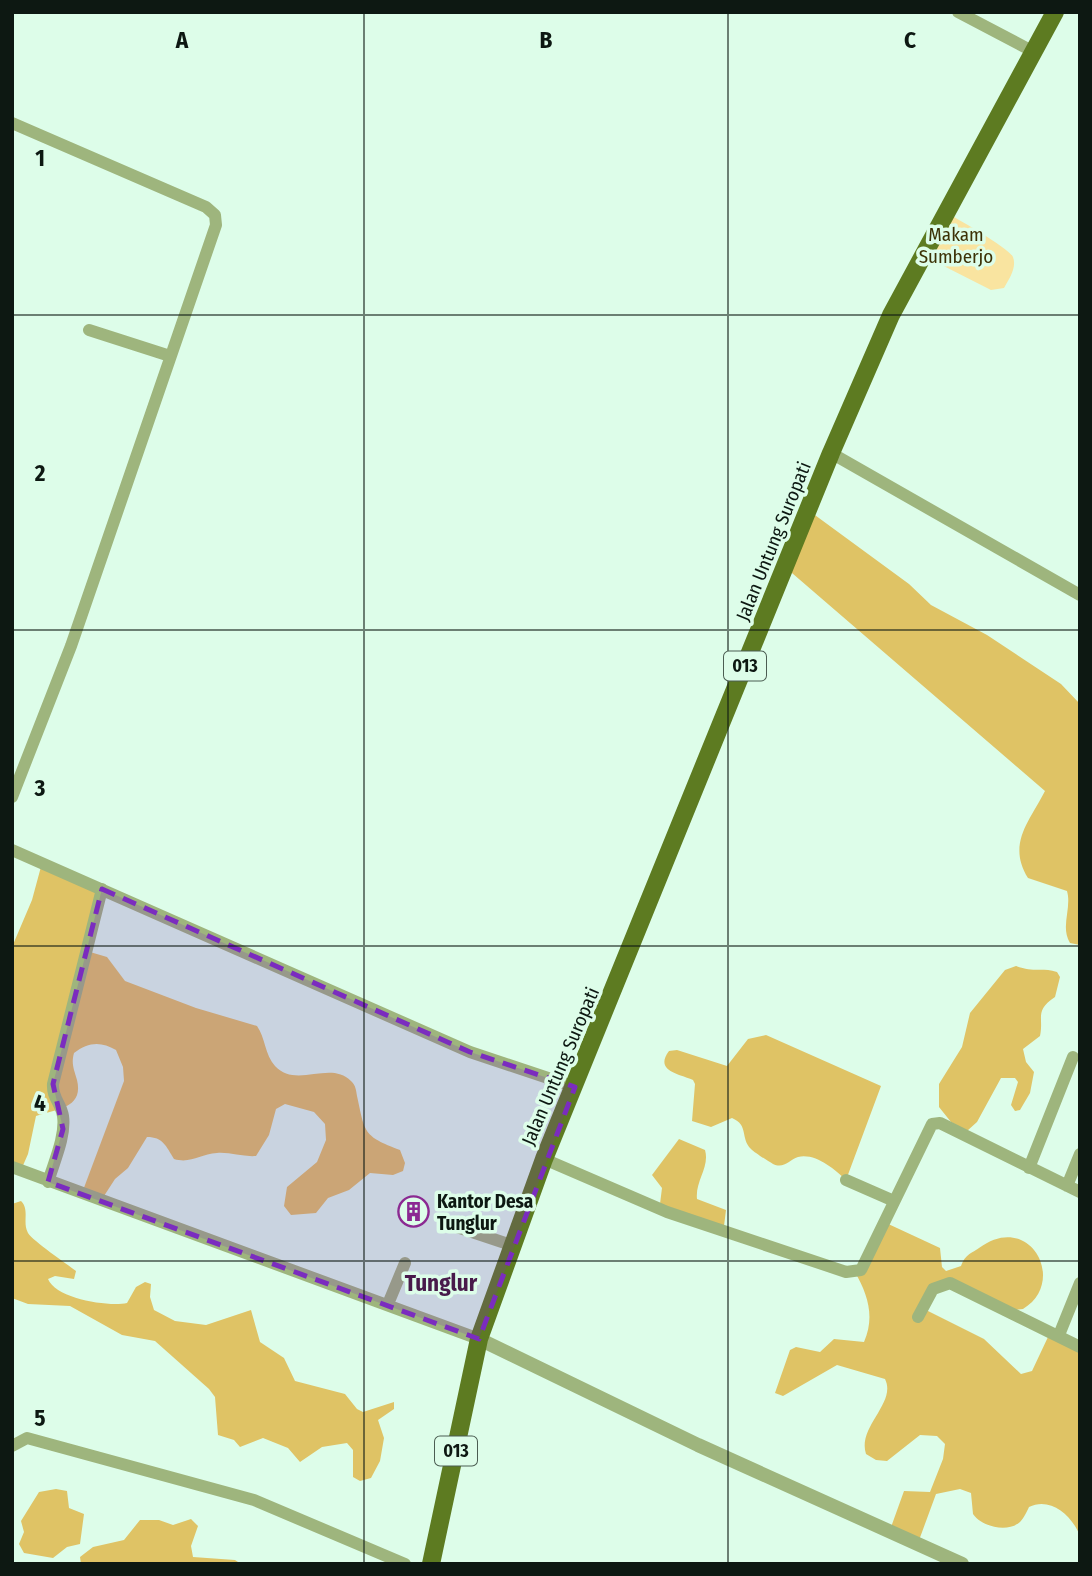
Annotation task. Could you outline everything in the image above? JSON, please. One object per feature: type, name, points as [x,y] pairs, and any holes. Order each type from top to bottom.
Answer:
[{"type":"main road","name":"Jalan Untung Suropati","points":[[479,1339],[510,1245],[544,1158],[831,453],[891,315],[1055,12]]},
{"type":"main road","name":"013","points":[[431,1564],[479,1339]]},
{"type":"street","points":[[958,12],[1034,52]]},
{"type":"street","points":[[12,123],[206,207],[215,215],[216,225],[71,646],[12,797]]},
{"type":"street","points":[[89,330],[170,356]]},
{"type":"street","points":[[831,453],[1080,595]]},
{"type":"street","points":[[12,850],[470,1052],[575,1087]]},
{"type":"street","points":[[48,1182],[63,1129],[63,1116],[53,1093],[53,1084],[102,889]]},
{"type":"street","points":[[1029,1168],[1073,1057]]},
{"type":"street","points":[[544,1158],[667,1212],[846,1272],[861,1270],[932,1124],[940,1123],[1080,1192]]},
{"type":"street","points":[[1067,1186],[1080,1154]]},
{"type":"street","points":[[12,1167],[479,1339],[698,1445],[962,1564]]},
{"type":"street","points":[[846,1180],[894,1202]]},
{"type":"street","points":[[451,1224],[510,1245]]},
{"type":"street","points":[[388,1304],[405,1263]]},
{"type":"street","points":[[918,1317],[933,1289],[950,1283],[1080,1347]]},
{"type":"street","points":[[1059,1335],[1080,1283]]},
{"type":"street","points":[[12,1446],[27,1437],[254,1500],[405,1564]]},
{"type":"highlighted area","points":[[102,889],[470,1052],[575,1087],[479,1339],[48,1182],[63,1129],[53,1084]]},
{"type":"green space","name":"Makam Sumberjo","points":[[945,212],[993,240],[1013,257],[1013,269],[1004,288],[991,290],[922,255]]},
{"type":"shaded area","points":[[808,510],[909,584],[931,605],[987,635],[1061,684],[1080,704],[1080,945],[1070,943],[1067,937],[1067,891],[1028,878],[1022,866],[1020,844],[1023,833],[1045,791],[785,567]]},
{"type":"shaded area","points":[[42,863],[102,889],[90,952],[107,957],[125,981],[196,1008],[257,1026],[272,1062],[283,1072],[293,1075],[343,1075],[354,1085],[364,1126],[372,1137],[400,1150],[405,1163],[403,1171],[393,1175],[370,1173],[349,1190],[328,1198],[316,1213],[291,1215],[284,1206],[287,1187],[317,1162],[326,1140],[325,1124],[314,1112],[285,1104],[276,1109],[269,1135],[256,1156],[217,1153],[191,1160],[174,1159],[160,1141],[147,1137],[128,1168],[115,1179],[104,1196],[82,1193],[124,1081],[123,1067],[116,1050],[95,1044],[74,1053],[78,1090],[76,1097],[66,1106],[36,1116],[28,1154],[21,1170],[12,1167],[12,947],[32,900]]},
{"type":"shaded area","points":[[1016,966],[1057,972],[1060,977],[1055,997],[1042,1010],[1040,1036],[1023,1049],[1026,1062],[1034,1072],[1030,1093],[1020,1110],[1015,1111],[1011,1105],[1018,1082],[1015,1078],[1001,1078],[977,1122],[967,1131],[951,1122],[939,1107],[939,1084],[962,1047],[970,1013],[1005,970]]},
{"type":"shaded area","points":[[766,1035],[881,1086],[846,1180],[824,1163],[811,1157],[798,1157],[786,1164],[773,1164],[751,1149],[741,1124],[732,1118],[711,1127],[692,1121],[695,1084],[693,1080],[666,1067],[664,1063],[669,1051],[677,1050],[727,1066],[748,1039]]},
{"type":"shaded area","points":[[679,1139],[705,1150],[706,1162],[698,1186],[697,1199],[726,1210],[724,1226],[660,1204],[662,1188],[652,1175]]},
{"type":"shaded area","points":[[21,1201],[31,1237],[76,1271],[74,1279],[55,1276],[48,1279],[61,1292],[84,1300],[119,1304],[127,1303],[136,1287],[145,1282],[151,1284],[150,1297],[154,1310],[175,1321],[206,1325],[251,1310],[260,1342],[284,1358],[295,1381],[345,1394],[357,1409],[363,1412],[394,1402],[394,1409],[378,1420],[384,1438],[380,1461],[371,1478],[360,1481],[353,1477],[353,1450],[347,1443],[322,1447],[300,1462],[288,1448],[263,1438],[240,1447],[234,1440],[218,1435],[215,1397],[209,1389],[155,1341],[122,1335],[70,1306],[28,1304],[12,1298],[12,1204]]},
{"type":"shaded area","points":[[884,1222],[940,1248],[942,1267],[946,1271],[961,1266],[968,1255],[997,1239],[1014,1238],[1027,1243],[1037,1254],[1042,1268],[1042,1283],[1036,1297],[1023,1309],[1013,1310],[940,1285],[926,1310],[984,1339],[1021,1374],[1032,1371],[1048,1337],[1080,1347],[1080,1536],[1067,1516],[1045,1504],[1029,1507],[1015,1525],[1002,1528],[989,1525],[973,1514],[971,1493],[960,1489],[936,1494],[918,1543],[890,1530],[904,1491],[930,1492],[943,1459],[945,1444],[937,1436],[920,1435],[887,1461],[876,1460],[866,1454],[867,1434],[886,1397],[885,1379],[837,1365],[783,1396],[775,1393],[790,1350],[796,1347],[820,1352],[834,1339],[864,1342],[869,1324],[868,1306],[855,1272]]},
{"type":"shaded area","points":[[56,1489],[67,1491],[69,1508],[84,1514],[80,1544],[67,1547],[53,1558],[24,1553],[19,1544],[24,1532],[21,1521],[39,1492]]},
{"type":"shaded area","points":[[191,1519],[198,1526],[191,1546],[193,1557],[235,1560],[241,1564],[81,1564],[80,1557],[93,1547],[124,1540],[140,1520],[159,1520],[173,1525]]},
{"type":"place","name":"Kantor Desa Tunglur","points":[[414,1212]]},
{"type":"district","name":"Tunglur","points":[[441,1283]]}]
